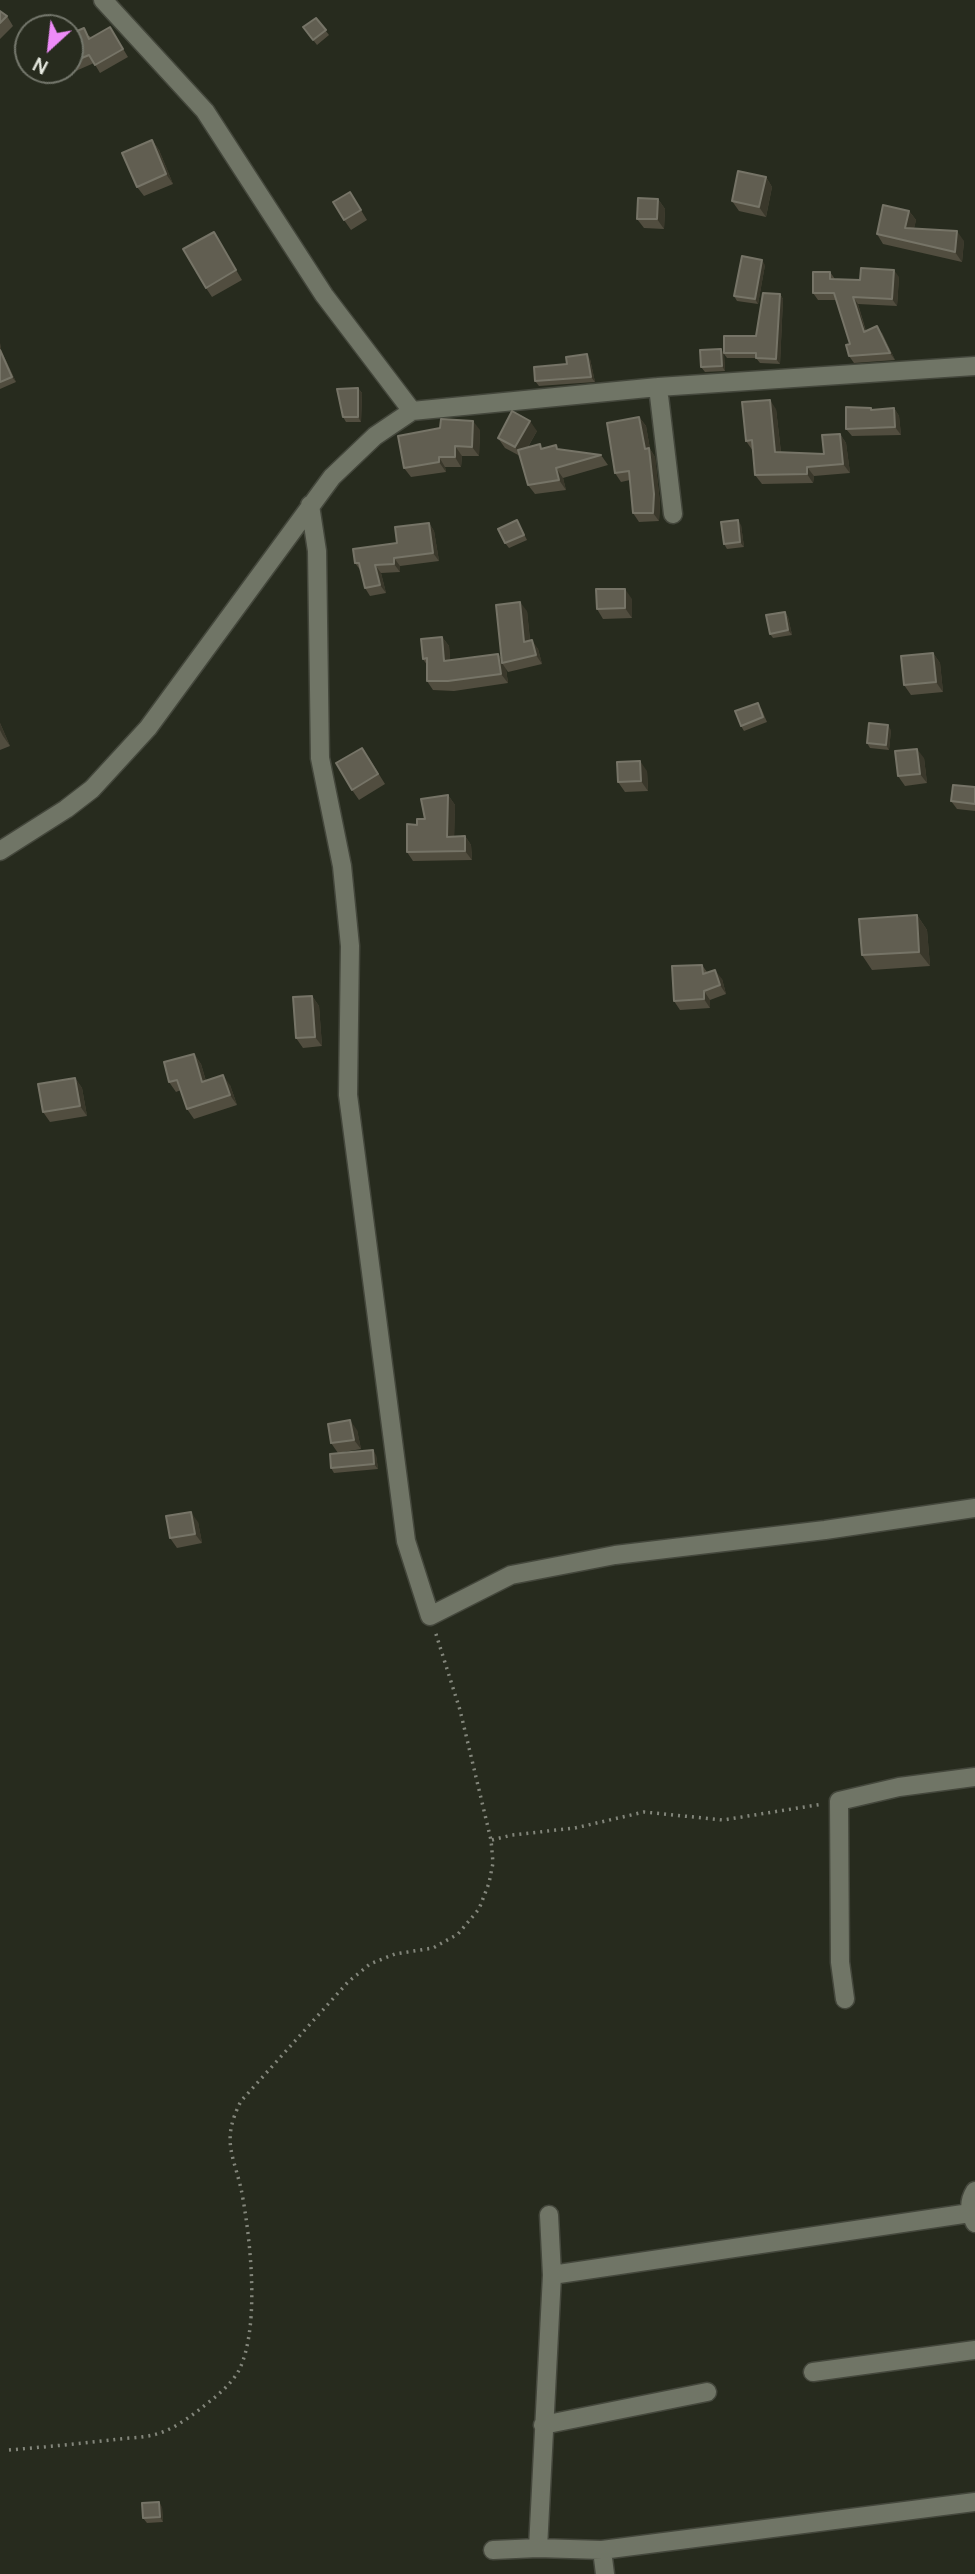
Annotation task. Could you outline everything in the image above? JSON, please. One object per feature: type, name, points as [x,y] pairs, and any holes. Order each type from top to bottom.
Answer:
[{"type":"street","points":[[103,0],[205,111],[324,295],[412,411]]},
{"type":"street","points":[[0,851],[92,789],[148,729],[310,505],[352,456],[412,411],[658,387],[975,366]]},
{"type":"street","points":[[658,387],[673,514]]},
{"type":"street","points":[[310,505],[317,551],[320,758],[342,866],[350,946],[348,1096],[406,1541],[430,1616],[511,1575],[615,1555],[825,1530],[975,1508]]},
{"type":"street","points":[[845,1999],[840,1962],[839,1801],[899,1787],[975,1777]]},
{"type":"street","points":[[552,2275],[972,2218],[970,2198],[975,2191]]},
{"type":"street","points":[[538,2548],[552,2275],[549,2215]]},
{"type":"street","points":[[813,2372],[975,2350]]},
{"type":"street","points":[[543,2425],[708,2392]]},
{"type":"street","points":[[493,2550],[602,2550],[975,2502]]},
{"type":"street","points":[[602,2550],[605,2574]]},
{"type":"path","points":[[9,2450],[154,2435],[184,2422],[237,2375],[248,2349],[251,2252],[243,2196],[229,2139],[232,2119],[241,2101],[348,1982],[370,1964],[394,1954],[433,1948],[458,1934],[479,1909],[489,1884],[493,1863],[491,1840],[460,1710],[430,1616]]},
{"type":"path","points":[[491,1840],[575,1828],[644,1812],[723,1820],[839,1801]]},
{"type":"building","points":[[0,11],[7,16],[0,23]]},
{"type":"building","points":[[316,18],[326,30],[313,40],[303,27]]},
{"type":"building","points":[[110,27],[123,49],[95,65],[89,55],[84,57],[84,28],[89,39]]},
{"type":"building","points":[[152,140],[166,174],[137,187],[122,153]]},
{"type":"building","points":[[738,171],[766,177],[759,207],[732,201]]},
{"type":"building","points":[[350,192],[361,210],[344,220],[333,202]]},
{"type":"building","points":[[638,198],[658,199],[657,219],[637,219]]},
{"type":"building","points":[[883,205],[909,211],[905,228],[957,231],[955,252],[877,234]]},
{"type":"building","points":[[214,232],[236,270],[206,288],[183,249]]},
{"type":"building","points":[[742,256],[762,260],[755,299],[734,296]]},
{"type":"building","points":[[861,268],[894,270],[892,299],[853,297],[864,332],[877,326],[890,353],[849,356],[846,345],[850,344],[834,293],[813,293],[813,272],[830,272],[830,279],[860,280]]},
{"type":"building","points":[[763,293],[780,294],[776,359],[756,358],[756,353],[724,353],[724,336],[756,336]]},
{"type":"building","points":[[721,349],[722,366],[701,367],[700,350]]},
{"type":"building","points":[[0,350],[12,377],[0,382]]},
{"type":"building","points":[[587,354],[591,377],[535,381],[534,367],[567,364],[566,357]]},
{"type":"building","points":[[358,388],[358,417],[343,417],[337,389]]},
{"type":"building","points":[[770,400],[775,452],[824,454],[822,435],[840,434],[843,464],[807,467],[807,474],[755,475],[752,440],[746,441],[742,402]]},
{"type":"building","points":[[846,407],[871,410],[894,408],[895,427],[846,429]]},
{"type":"building","points":[[512,411],[530,421],[515,447],[498,438]]},
{"type":"building","points":[[639,417],[645,449],[649,448],[654,494],[653,513],[633,513],[629,471],[615,473],[607,423]]},
{"type":"building","points":[[441,419],[473,421],[472,447],[455,446],[455,457],[439,457],[439,462],[404,468],[398,436],[440,428]]},
{"type":"building","points":[[540,444],[541,449],[556,445],[557,449],[601,455],[556,468],[559,480],[528,485],[518,450]]},
{"type":"building","points":[[517,520],[524,535],[505,543],[498,529]]},
{"type":"building","points":[[738,520],[740,542],[724,544],[721,522]]},
{"type":"building","points":[[429,523],[433,553],[394,558],[394,564],[375,565],[380,585],[365,588],[359,563],[355,563],[353,549],[397,543],[395,527]]},
{"type":"building","points":[[596,589],[625,589],[625,608],[597,609]]},
{"type":"building","points":[[520,602],[524,642],[532,640],[536,655],[502,663],[496,605]]},
{"type":"building","points":[[785,612],[788,630],[770,634],[766,615]]},
{"type":"building","points":[[442,637],[444,661],[498,654],[501,674],[427,681],[427,658],[423,659],[421,639]]},
{"type":"building","points":[[933,653],[936,682],[904,685],[901,656]]},
{"type":"building","points":[[758,703],[763,717],[741,726],[735,711]]},
{"type":"building","points":[[869,723],[888,725],[886,745],[867,743]]},
{"type":"building","points":[[362,748],[378,774],[352,790],[336,763]]},
{"type":"building","points":[[917,749],[920,774],[898,776],[895,751]]},
{"type":"building","points":[[640,761],[641,781],[618,782],[617,762]]},
{"type":"building","points":[[953,785],[975,787],[975,804],[951,801]]},
{"type":"building","points":[[448,795],[447,837],[465,836],[465,851],[407,852],[407,824],[417,825],[417,819],[425,819],[421,799]]},
{"type":"building","points":[[917,915],[919,952],[862,955],[859,919]]},
{"type":"building","points":[[702,965],[703,974],[715,970],[720,985],[704,991],[704,999],[674,1001],[672,966]]},
{"type":"building","points":[[312,996],[315,1037],[296,1038],[293,997]]},
{"type":"building","points":[[194,1054],[202,1082],[223,1075],[230,1095],[187,1109],[177,1080],[169,1082],[164,1062]]},
{"type":"building","points":[[75,1078],[80,1106],[43,1112],[38,1084]]},
{"type":"building","points":[[350,1420],[354,1440],[331,1443],[328,1424]]},
{"type":"building","points":[[373,1450],[374,1464],[331,1468],[330,1454]]},
{"type":"building","points":[[191,1512],[195,1534],[170,1538],[166,1516]]},
{"type":"building","points":[[159,2502],[160,2517],[143,2518],[142,2503]]}]
